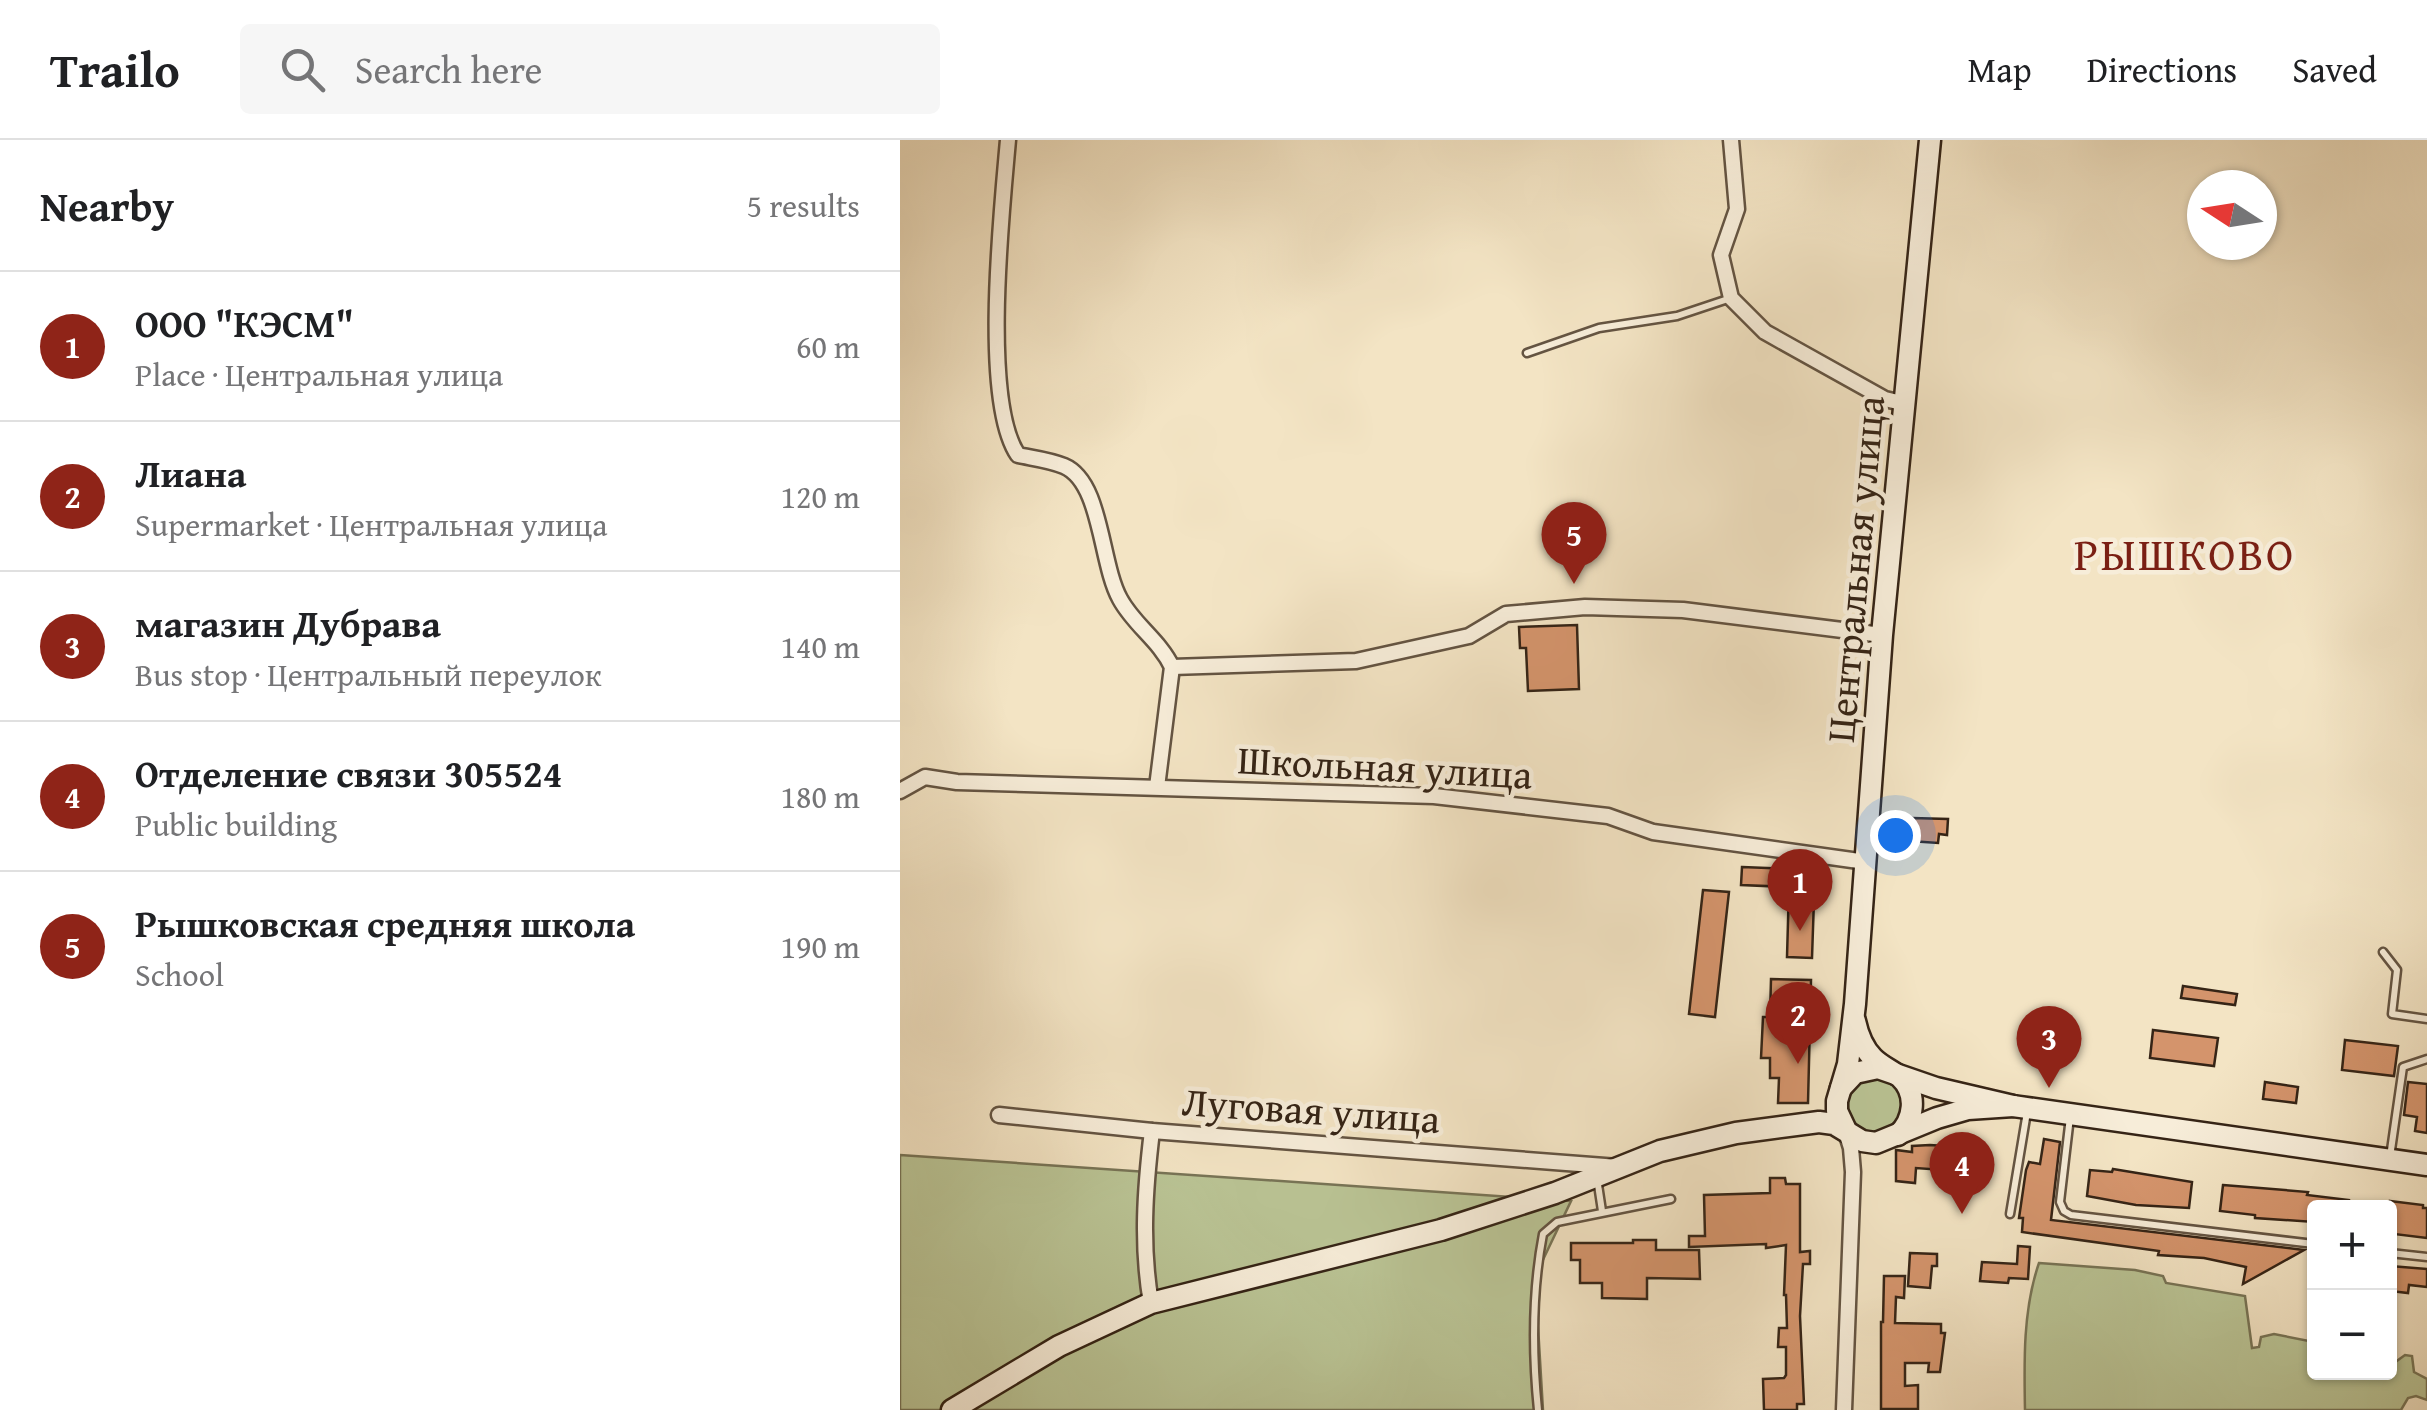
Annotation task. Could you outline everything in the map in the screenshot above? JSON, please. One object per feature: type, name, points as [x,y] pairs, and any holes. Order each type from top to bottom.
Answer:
[{"type":"main road","name":"Центральная улица","points":[[1843,1085],[1855,1004],[1882,635],[1930,140]]},
{"type":"main road","points":[[1855,1004],[1854,1018],[1863,1045],[1908,1089],[1912,1103],[1908,1124],[1898,1135]]},
{"type":"main road","points":[[1799,1123],[1827,1110],[1843,1085],[1862,1070],[1878,1068],[1936,1088],[2020,1106],[2427,1165]]},
{"type":"main road","points":[[1843,1085],[1837,1112],[1845,1128],[1856,1138],[1876,1144],[1968,1109],[2020,1106]]},
{"type":"main road","points":[[952,1410],[1059,1346],[1151,1303],[1441,1230],[1695,1142],[1799,1123],[1819,1122],[1845,1128]]},
{"type":"street","points":[[1008,140],[997,264],[1000,410],[1009,442],[1018,455],[1067,466],[1085,486],[1097,513],[1105,564],[1119,598],[1138,626],[1167,655],[1172,667],[1157,786]]},
{"type":"street","points":[[1731,140],[1737,209],[1721,255],[1731,298],[1765,332],[1885,399],[1906,404]]},
{"type":"street","points":[[1172,667],[1356,661],[1470,636],[1506,614],[1584,607],[1683,610],[1882,635]]},
{"type":"street","name":"Школьная улица","points":[[900,792],[925,777],[957,782],[1434,796],[1608,816],[1652,832],[1866,862]]},
{"type":"street","name":"Луговая улица","points":[[998,1115],[1152,1131],[1618,1167]]},
{"type":"street","points":[[1844,1410],[1853,1172],[1845,1128]]},
{"type":"street","points":[[1151,1303],[1146,1276],[1145,1193],[1152,1131]]},
{"type":"street","points":[[1853,1172],[1861,1153],[1876,1144]]},
{"type":"lane","points":[[1528,353],[1598,328],[1677,316],[1731,298]]},
{"type":"lane","points":[[2383,952],[2398,970],[2392,1014],[2427,1018]]},
{"type":"lane","points":[[2390,1159],[2403,1067],[2427,1059]]},
{"type":"lane","points":[[2010,1214],[2020,1106]]},
{"type":"lane","points":[[2071,1112],[2060,1202],[2071,1215],[2307,1243]]},
{"type":"lane","points":[[1596,1176],[1602,1211]]},
{"type":"lane","points":[[1538,1410],[1534,1340],[1536,1275],[1543,1234],[1557,1222],[1671,1199]]},
{"type":"lane","points":[[2397,1254],[2427,1258]]},
{"type":"green space","points":[[1875,1078],[1894,1086],[1902,1105],[1894,1124],[1875,1132],[1856,1124],[1848,1105],[1856,1086]]},
{"type":"green space","points":[[900,1155],[1571,1201],[1540,1266],[1538,1326],[1543,1410],[900,1410]]},
{"type":"green space","points":[[2039,1263],[2135,1270],[2163,1276],[2166,1283],[2245,1296],[2252,1348],[2259,1347],[2261,1337],[2274,1334],[2307,1341],[2307,1380],[2397,1380],[2397,1361],[2405,1355],[2412,1356],[2414,1372],[2427,1379],[2427,1400],[2408,1398],[2401,1410],[2025,1410],[2027,1317]]},
{"type":"building","points":[[1577,625],[1579,689],[1528,691],[1526,648],[1520,648],[1519,627]]},
{"type":"building","points":[[1912,818],[1948,819],[1947,835],[1939,834],[1938,843],[1910,841]]},
{"type":"building","points":[[1742,867],[1815,870],[1812,958],[1787,957],[1789,887],[1741,885]]},
{"type":"building","points":[[1703,890],[1729,892],[1715,1017],[1689,1014]]},
{"type":"building","points":[[1771,979],[1811,980],[1808,1103],[1778,1103],[1779,1078],[1770,1078],[1770,1058],[1761,1058],[1763,1017],[1770,1017]]},
{"type":"building","points":[[2183,986],[2237,994],[2235,1005],[2181,998]]},
{"type":"building","points":[[2153,1030],[2218,1038],[2214,1066],[2150,1058]]},
{"type":"building","points":[[2345,1040],[2398,1046],[2394,1076],[2342,1070]]},
{"type":"building","points":[[2265,1082],[2298,1087],[2296,1103],[2263,1099]]},
{"type":"building","points":[[2408,1082],[2427,1084],[2427,1133],[2415,1131],[2417,1117],[2404,1115]]},
{"type":"building","points":[[2044,1139],[2060,1142],[2051,1220],[2304,1250],[2243,1284],[2246,1267],[2022,1232],[2023,1218],[2019,1218],[2026,1170],[2029,1162],[2040,1164]]},
{"type":"building","points":[[1912,1146],[1944,1146],[1943,1170],[1916,1168],[1915,1183],[1896,1181],[1896,1150],[1912,1152]]},
{"type":"building","points":[[2113,1169],[2192,1182],[2189,1208],[2136,1205],[2087,1196],[2090,1170]]},
{"type":"building","points":[[1770,1178],[1800,1184],[1800,1252],[1810,1251],[1810,1264],[1803,1264],[1800,1316],[1804,1404],[1797,1404],[1797,1410],[1764,1410],[1763,1379],[1786,1375],[1786,1347],[1778,1347],[1779,1328],[1787,1328],[1786,1245],[1689,1247],[1689,1236],[1705,1236],[1704,1195],[1770,1193]]},
{"type":"building","points":[[2223,1185],[2308,1192],[2307,1195],[2349,1200],[2307,1200],[2307,1222],[2220,1211]]},
{"type":"building","points":[[2397,1202],[2427,1208],[2427,1238],[2397,1234]]},
{"type":"building","points":[[1656,1240],[1656,1250],[1699,1250],[1700,1279],[1647,1278],[1647,1299],[1602,1298],[1602,1283],[1580,1283],[1580,1260],[1571,1260],[1571,1243]]},
{"type":"building","points":[[2018,1246],[2030,1247],[2028,1279],[2009,1278],[2008,1283],[1980,1281],[1982,1262],[2017,1264]]},
{"type":"building","points":[[1910,1253],[1937,1254],[1930,1288],[1908,1286]]},
{"type":"building","points":[[2397,1267],[2427,1269],[2427,1287],[2409,1285],[2408,1293],[2397,1292]]},
{"type":"building","points":[[1884,1276],[1905,1276],[1904,1298],[1896,1297],[1895,1323],[1941,1324],[1941,1333],[1945,1333],[1940,1372],[1928,1372],[1929,1363],[1905,1363],[1905,1386],[1918,1385],[1918,1409],[1881,1409]]},
{"type":"place","name":"Рышковская средняя школа","points":[[1574,584]]},
{"type":"place","name":"ООО \"КЭСМ\"","points":[[1800,931]]},
{"type":"place","name":"Лиана","points":[[1798,1064]]},
{"type":"place","name":"магазин Дубрава","points":[[2049,1088]]},
{"type":"place","name":"Отделение связи 305524","points":[[1962,1214]]},
{"type":"district","name":"РЫШКОВО","points":[[2185,554]]}]
